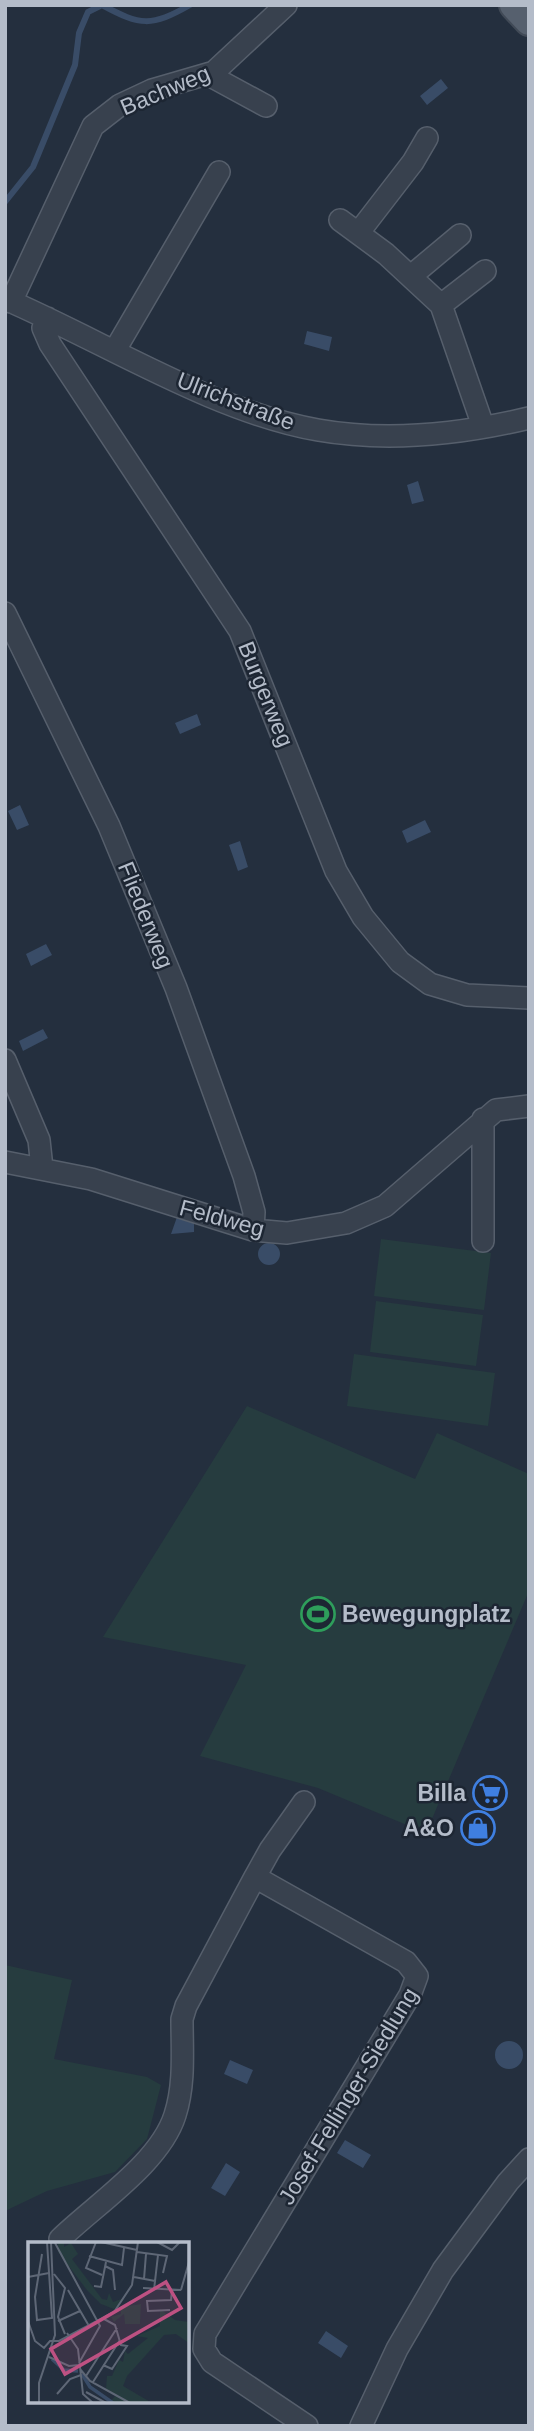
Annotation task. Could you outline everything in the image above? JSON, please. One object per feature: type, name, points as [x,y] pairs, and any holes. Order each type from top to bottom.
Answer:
[{"type":"main road","points":[[514,5],[529,21]]},
{"type":"street","name":"Bachweg","points":[[8,300],[93,126],[120,105],[152,90],[214,72],[286,5]]},
{"type":"street","points":[[207,74],[266,106]]},
{"type":"street","points":[[359,232],[414,162],[428,138]]},
{"type":"street","points":[[115,350],[219,172]]},
{"type":"street","points":[[340,220],[359,232],[411,276],[440,305],[483,426]]},
{"type":"street","points":[[411,276],[460,235]]},
{"type":"street","points":[[440,305],[485,271]]},
{"type":"street","name":"Ulrichstraße","points":[[8,300],[253,413],[318,430],[385,435],[483,426],[529,418]]},
{"type":"street","name":"Burgerweg","points":[[47,318],[43,328],[50,344],[240,631],[336,871],[363,917],[400,962],[430,984],[467,995],[529,998]]},
{"type":"street","name":"Fliederweg","points":[[5,613],[72,745],[149,919],[244,1176],[254,1212],[253,1230]]},
{"type":"street","points":[[5,1060],[39,1140],[41,1168]]},
{"type":"street","name":"Feldweg","points":[[5,1162],[116,1186],[253,1230],[287,1233],[324,1228],[365,1216],[403,1192],[483,1119],[502,1107],[529,1106]]},
{"type":"street","points":[[483,1119],[483,1241]]},
{"type":"street","points":[[60,2239],[153,2154],[166,2136],[179,2101],[182,2019],[186,2006],[270,1850],[304,1802]]},
{"type":"street","name":"Josef-Fellinger-Siedlung","points":[[255,1877],[406,1962],[417,1976],[411,1995],[205,2334],[204,2349],[212,2362],[307,2426]]},
{"type":"street","points":[[361,2426],[397,2349],[443,2270],[501,2191],[528,2161]]},
{"type":"green space","points":[[381,1239],[491,1253],[484,1310],[374,1296]]},
{"type":"green space","points":[[376,1301],[483,1315],[476,1366],[370,1352]]},
{"type":"green space","points":[[354,1354],[495,1373],[488,1426],[347,1406]]},
{"type":"green space","name":"Bewegungplatz","points":[[247,1406],[415,1479],[437,1433],[529,1474],[529,1591],[426,1833],[318,1788],[200,1756],[246,1665],[103,1637]]},
{"type":"green space","points":[[5,1965],[72,1980],[54,2059],[147,2077],[161,2085],[147,2139],[115,2172],[47,2191],[5,2211]]},
{"type":"water","points":[[441,79],[448,88],[427,105],[420,96]]},
{"type":"water","points":[[307,331],[332,337],[329,351],[304,344]]},
{"type":"water","points":[[418,481],[424,501],[412,504],[407,485]]},
{"type":"water","points":[[197,714],[201,725],[180,734],[175,723]]},
{"type":"water","points":[[20,805],[29,825],[17,830],[8,811]]},
{"type":"water","points":[[425,820],[431,832],[407,843],[402,831]]},
{"type":"water","points":[[240,841],[248,867],[238,871],[229,845]]},
{"type":"water","points":[[46,944],[52,955],[31,966],[26,954]]},
{"type":"water","points":[[43,1029],[48,1038],[23,1051],[19,1041]]},
{"type":"water","points":[[177,1217],[194,1223],[194,1232],[171,1234]]},
{"type":"water","points":[[269,1243],[277,1246],[280,1254],[277,1262],[269,1265],[261,1262],[258,1254],[261,1246]]},
{"type":"water","points":[[509,2041],[519,2045],[523,2055],[519,2065],[509,2069],[499,2065],[495,2055],[499,2045]]},
{"type":"water","points":[[230,2060],[253,2070],[247,2084],[224,2074]]},
{"type":"water","points":[[345,2140],[371,2155],[363,2168],[337,2153]]},
{"type":"water","points":[[226,2163],[240,2172],[225,2196],[211,2188]]},
{"type":"water","points":[[326,2331],[348,2346],[341,2358],[318,2343]]},
{"type":"waterway","points":[[102,5],[127,17],[146,21],[165,17],[190,5]]},
{"type":"waterway","points":[[5,202],[33,167],[75,65],[79,33],[88,12],[102,5]]},
{"type":"place","name":"Bewegungplatz","points":[[318,1614]]},
{"type":"place","name":"Billa","points":[[490,1793]]},
{"type":"place","name":"A&O","points":[[478,1828]]}]
